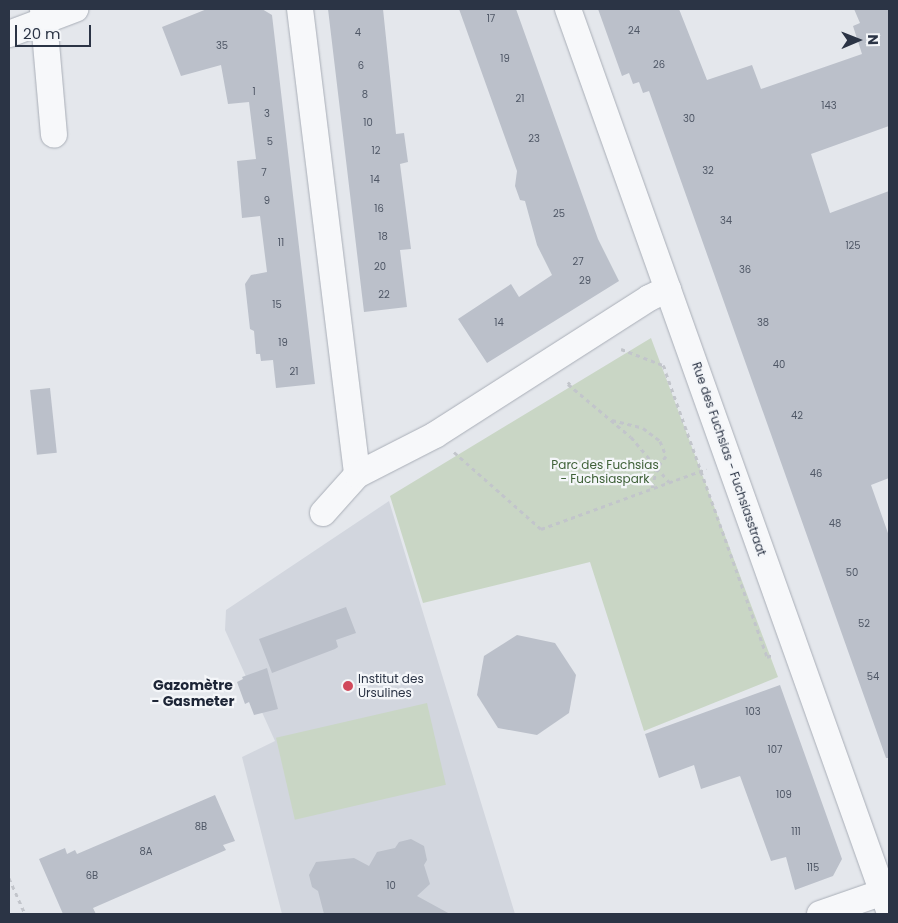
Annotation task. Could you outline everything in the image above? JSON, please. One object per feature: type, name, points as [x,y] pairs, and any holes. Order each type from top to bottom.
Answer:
[{"type":"street","points":[[9,34],[44,15],[74,9]]},
{"type":"street","points":[[300,9],[357,475]]},
{"type":"street","name":"Rue des Fuchsias - Fuchsiasstraat","points":[[568,9],[887,897]]},
{"type":"street","points":[[44,15],[54,135]]},
{"type":"street","points":[[323,513],[357,475],[435,435],[649,298],[668,289]]},
{"type":"street","points":[[820,914],[887,897]]},
{"type":"path","points":[[614,353],[622,348],[663,365]]},
{"type":"path","points":[[666,373],[767,657],[780,652]]},
{"type":"path","points":[[575,379],[568,384],[612,419],[669,482]]},
{"type":"path","points":[[612,419],[643,428],[660,441],[666,456],[657,468],[652,488]]},
{"type":"path","points":[[435,435],[541,529],[700,471]]},
{"type":"path","points":[[9,878],[25,914]]},
{"type":"shaded area","name":"Institut des Ursulines","points":[[389,501],[515,914],[282,914],[242,757],[275,741],[225,630],[226,610]]},
{"type":"green space","name":"Parc des Fuchsias - Fuchsiaspark","points":[[651,338],[778,677],[644,731],[590,562],[423,603],[390,496]]},
{"type":"green space","points":[[427,703],[446,785],[295,820],[276,738]]},
{"type":"building","points":[[207,9],[262,9],[272,15],[315,384],[276,388],[273,360],[261,361],[260,354],[256,354],[254,331],[250,329],[245,284],[251,275],[267,272],[260,216],[242,218],[237,161],[256,159],[249,102],[228,104],[221,65],[181,76],[162,27]]},
{"type":"building","points":[[328,9],[383,9],[396,134],[404,133],[408,162],[400,164],[411,249],[400,250],[407,307],[364,312]]},
{"type":"building","points":[[459,9],[516,9],[598,239],[619,281],[487,363],[458,319],[511,284],[519,297],[552,275],[537,245],[525,201],[520,200],[515,186],[517,171]]},
{"type":"building","points":[[598,9],[679,9],[707,80],[752,65],[761,89],[862,54],[853,26],[860,23],[854,9],[889,9],[889,126],[811,154],[830,213],[889,191],[889,478],[871,485],[889,536],[889,758],[886,758],[649,91],[643,93],[639,82],[633,84],[629,73],[622,76]]},
{"type":"building","points":[[50,388],[57,453],[37,455],[30,390]]},
{"type":"building","points":[[346,607],[356,633],[336,640],[338,647],[335,649],[272,673],[259,639]]},
{"type":"building","points":[[517,635],[555,643],[576,675],[569,713],[537,735],[498,728],[477,695],[484,656]]},
{"type":"building","points":[[267,668],[278,709],[254,715],[249,702],[245,704],[237,682],[243,679],[242,677]]},
{"type":"building","points":[[780,685],[842,859],[833,876],[795,890],[786,857],[771,861],[740,776],[701,789],[694,765],[659,778],[645,734]]},
{"type":"building","points":[[215,795],[235,841],[223,845],[226,850],[93,908],[96,914],[63,914],[39,859],[65,848],[67,854],[75,850],[77,854]]},
{"type":"building","points":[[411,839],[424,846],[427,860],[424,865],[430,884],[417,896],[450,914],[324,914],[318,891],[312,887],[309,875],[316,862],[354,858],[369,866],[377,852],[395,848],[399,842]]},
{"type":"place","name":"Institut des Ursulines","points":[[348,686]]},
{"type":"district","name":"Gazomètre - Gasmeter","points":[[193,694]]}]
